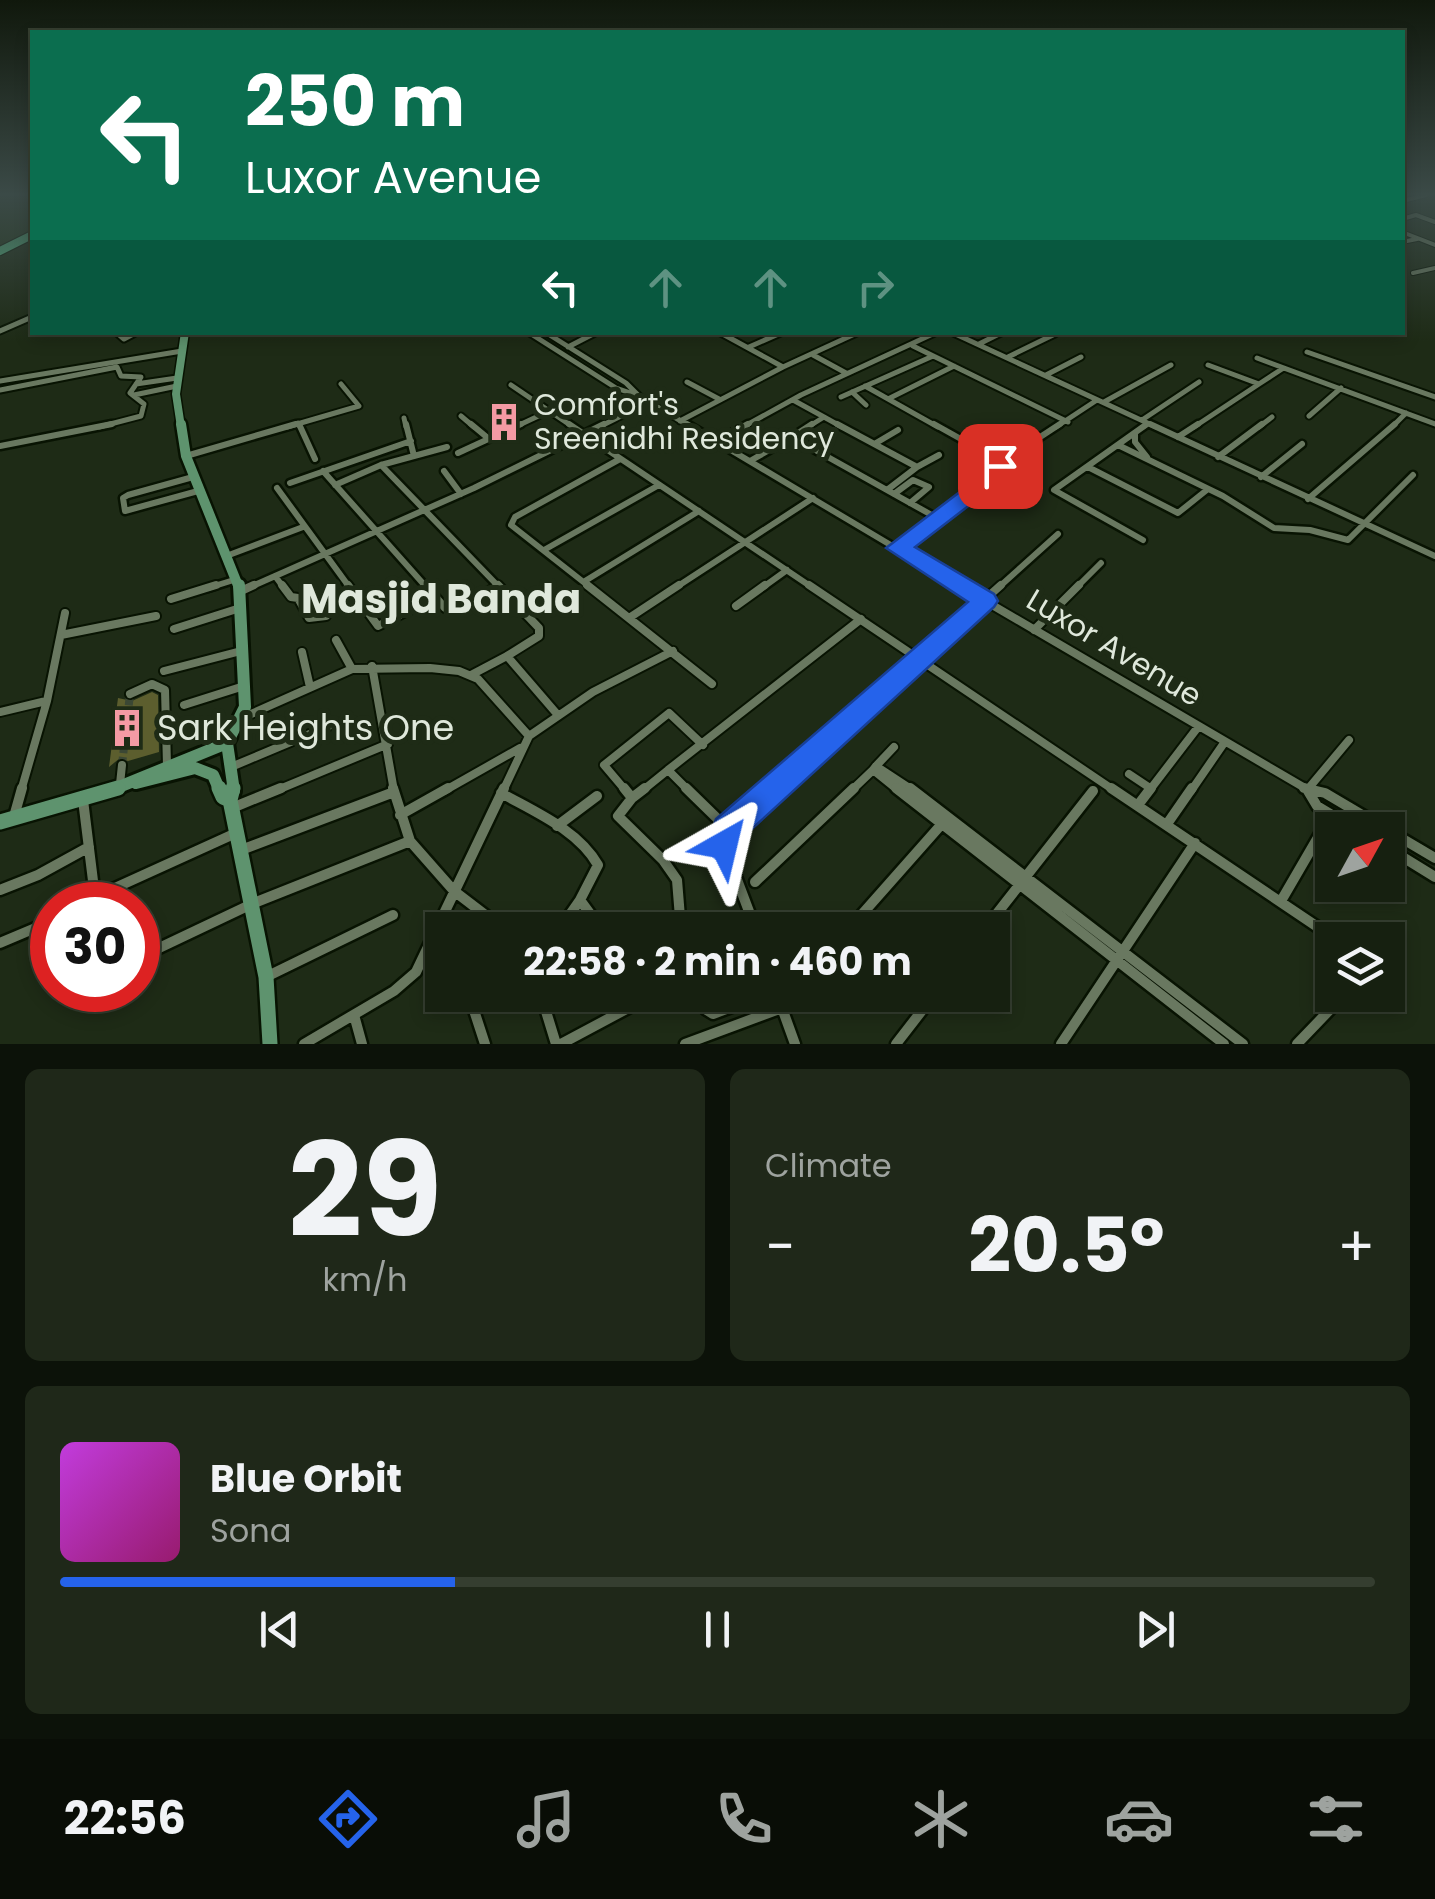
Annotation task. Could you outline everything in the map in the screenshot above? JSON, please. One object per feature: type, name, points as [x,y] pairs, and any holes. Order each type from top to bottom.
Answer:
[{"type":"main road","points":[[185,335],[177,382],[186,456],[198,491],[230,556],[242,608],[245,686],[240,718],[227,743],[234,792],[231,804],[266,977],[270,1044]]},
{"type":"main road","points":[[7,820],[127,785],[227,743]]},
{"type":"main road","points":[[157,773],[195,768],[212,776],[231,804]]},
{"type":"street","points":[[1413,273],[1435,268]]},
{"type":"street","points":[[0,331],[30,318]]},
{"type":"street","points":[[533,335],[616,388],[638,396]]},
{"type":"street","points":[[550,335],[626,383],[638,396]]},
{"type":"street","points":[[568,347],[591,335]]},
{"type":"street","points":[[725,335],[783,367]]},
{"type":"street","points":[[748,347],[776,335]]},
{"type":"street","points":[[680,421],[853,335]]},
{"type":"street","points":[[716,442],[792,400],[931,335]]},
{"type":"street","points":[[958,335],[1435,556]]},
{"type":"street","points":[[978,345],[998,335]]},
{"type":"street","points":[[1007,358],[1054,335]]},
{"type":"street","points":[[912,345],[1068,422]]},
{"type":"street","points":[[0,382],[182,351]]},
{"type":"street","points":[[1307,352],[1435,398]]},
{"type":"street","points":[[812,354],[846,374]]},
{"type":"street","points":[[840,397],[934,356]]},
{"type":"street","points":[[1045,376],[1081,357]]},
{"type":"street","points":[[1257,358],[1435,424]]},
{"type":"street","points":[[898,548],[991,478],[1002,462],[1100,402],[1171,365]]},
{"type":"street","points":[[888,398],[954,366]]},
{"type":"street","points":[[1208,366],[1259,384]]},
{"type":"street","points":[[0,390],[119,368],[121,376],[141,377],[130,389],[144,404],[138,418],[0,446]]},
{"type":"street","points":[[1177,438],[1283,368]]},
{"type":"street","points":[[838,378],[888,398],[1002,462]]},
{"type":"street","points":[[135,384],[177,382]]},
{"type":"street","points":[[133,395],[177,382]]},
{"type":"street","points":[[687,382],[720,400]]},
{"type":"street","points":[[1143,540],[1054,490],[1136,433],[1199,382]]},
{"type":"street","points":[[186,456],[344,407],[359,406],[341,384]]},
{"type":"street","points":[[512,385],[1315,925]]},
{"type":"street","points":[[1309,416],[1341,388]]},
{"type":"street","points":[[858,389],[866,405]]},
{"type":"street","name":"Luxor Avenue","points":[[638,396],[1224,743],[1307,790],[1325,793],[1435,858]]},
{"type":"street","points":[[792,400],[917,467]]},
{"type":"street","points":[[171,599],[275,576],[461,494],[648,402]]},
{"type":"street","points":[[458,454],[548,411]]},
{"type":"street","points":[[1308,499],[1406,413]]},
{"type":"street","points":[[461,416],[489,439]]},
{"type":"street","points":[[750,461],[824,417]]},
{"type":"street","points":[[1218,457],[1272,417]]},
{"type":"street","points":[[404,418],[414,456]]},
{"type":"street","points":[[300,421],[315,458]]},
{"type":"street","points":[[875,444],[898,430]]},
{"type":"street","points":[[1136,433],[1135,442],[1150,460]]},
{"type":"street","points":[[792,437],[937,518]]},
{"type":"street","points":[[290,482],[411,441]]},
{"type":"street","points":[[1261,477],[1302,444]]},
{"type":"street","points":[[1118,445],[1208,489],[1274,528],[1310,530],[1348,540],[1414,475]]},
{"type":"street","points":[[335,485],[380,466],[447,447]]},
{"type":"street","points":[[893,492],[917,467],[939,455]]},
{"type":"street","points":[[620,459],[510,520],[712,684]]},
{"type":"street","points":[[240,718],[352,669],[372,666],[470,675],[539,636],[539,628],[380,466]]},
{"type":"street","points":[[1088,466],[1178,513],[1208,489]]},
{"type":"street","points":[[323,470],[452,610],[498,586]]},
{"type":"street","points":[[444,471],[461,494]]},
{"type":"street","points":[[194,477],[128,495],[123,498],[125,512],[198,491]]},
{"type":"street","points":[[893,492],[913,480],[929,486],[911,502]]},
{"type":"street","points":[[168,484],[172,501]]},
{"type":"street","points":[[544,550],[660,485]]},
{"type":"street","points":[[277,488],[378,626],[436,597]]},
{"type":"street","points":[[629,618],[813,498]]},
{"type":"street","points":[[584,581],[699,512]]},
{"type":"street","points":[[230,556],[303,527]]},
{"type":"street","points":[[749,912],[724,845],[728,830],[1058,534]]},
{"type":"street","points":[[1034,630],[1101,563]]},
{"type":"street","points":[[736,606],[787,570]]},
{"type":"street","points":[[275,576],[291,597],[298,598],[309,618],[326,616]]},
{"type":"street","points":[[174,628],[242,608]]},
{"type":"street","points":[[7,820],[48,700],[65,613]]},
{"type":"street","points":[[61,636],[156,616]]},
{"type":"street","points":[[676,912],[680,887],[670,870],[618,816],[632,798],[860,619]]},
{"type":"street","points":[[336,640],[352,669]]},
{"type":"street","points":[[164,670],[242,651]]},
{"type":"street","points":[[445,912],[529,736],[553,722],[557,714],[672,651]]},
{"type":"street","points":[[302,652],[310,687]]},
{"type":"street","points":[[507,656],[557,714]]},
{"type":"street","points":[[372,666],[399,816],[410,841],[454,891],[481,912]]},
{"type":"street","points":[[470,675],[529,736]]},
{"type":"street","points":[[130,694],[152,684],[165,690],[157,773]]},
{"type":"street","points":[[184,705],[245,686]]},
{"type":"street","points":[[0,712],[48,700]]},
{"type":"street","points":[[632,798],[604,765],[664,715],[672,714],[704,745]]},
{"type":"street","points":[[229,767],[331,725]]},
{"type":"street","points":[[1138,804],[1198,726]]},
{"type":"street","points":[[1307,790],[1349,740]]},
{"type":"street","points":[[1167,824],[1224,743]]},
{"type":"street","points":[[231,804],[388,744]]},
{"type":"street","points":[[399,816],[521,747]]},
{"type":"street","points":[[755,882],[894,747]]},
{"type":"street","points":[[122,765],[127,785]]},
{"type":"street","points":[[874,768],[940,826],[1124,950],[1243,1044]]},
{"type":"street","points":[[874,768],[1022,880],[1116,961],[1224,1044]]},
{"type":"street","points":[[668,770],[728,830]]},
{"type":"street","points":[[1129,774],[1150,788]]},
{"type":"street","name":"Luxor Avenue","points":[[1307,790],[1317,806],[1328,812]]},
{"type":"street","points":[[998,912],[1093,791]]},
{"type":"street","points":[[142,882],[239,841],[394,792]]},
{"type":"street","points":[[501,793],[557,826],[594,856],[598,866],[572,912]]},
{"type":"street","points":[[557,826],[598,796]]},
{"type":"street","points":[[83,799],[92,882]]},
{"type":"street","points":[[864,912],[940,826]]},
{"type":"street","points":[[160,948],[254,903],[410,841]]},
{"type":"street","points":[[1281,901],[1315,842]]},
{"type":"street","points":[[1061,1044],[1195,843]]},
{"type":"street","points":[[0,890],[38,875],[89,847]]},
{"type":"street","points":[[1405,858],[1435,877]]},
{"type":"street","points":[[580,900],[589,912]]},
{"type":"street","points":[[266,977],[393,915]]},
{"type":"street","points":[[0,943],[30,930]]},
{"type":"street","points":[[304,1044],[394,991],[416,972],[425,957]]},
{"type":"street","points":[[684,1044],[782,1008],[796,1044]]},
{"type":"street","points":[[475,1012],[485,1044]]},
{"type":"street","points":[[546,1012],[558,1044],[620,1012]]},
{"type":"street","points":[[896,1044],[921,1012]]},
{"type":"street","points":[[1296,1044],[1327,1012]]},
{"type":"street","points":[[354,1015],[362,1044]]},
{"type":"building","name":"Sark Heights One","points":[[152,692],[158,695],[159,752],[128,761],[120,758],[109,767],[118,698],[132,701]]},
{"type":"tunnel","points":[[122,765],[130,694]]},
{"type":"place","name":"Comfort's Sreenidhi Residency","points":[[504,422]]},
{"type":"place","name":"Sark Heights One","points":[[127,728]]},
{"type":"district","name":"Masjid Banda","points":[[441,599]]},
{"type":"route","points":[[724,845],[728,830],[916,658],[985,601],[898,548],[989,480],[1000,466]]}]
